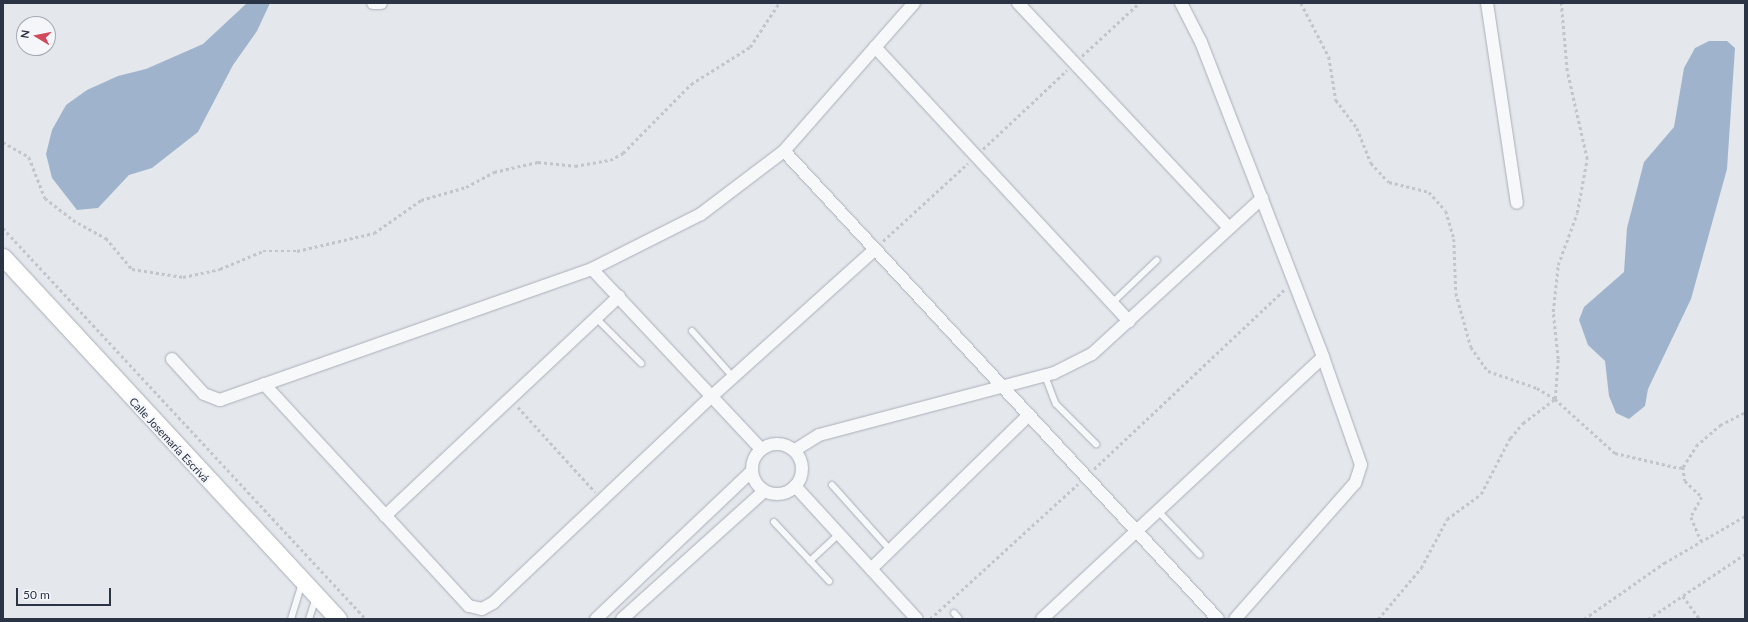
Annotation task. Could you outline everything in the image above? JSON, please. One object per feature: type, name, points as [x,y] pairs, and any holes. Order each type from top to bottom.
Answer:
[{"type":"street","points":[[373,3],[381,3]]},
{"type":"street","points":[[172,359],[204,394],[220,400],[592,269],[701,214],[784,151],[914,3]]},
{"type":"street","points":[[1018,3],[1229,228]]},
{"type":"street","points":[[1181,3],[1201,42],[1262,198],[1323,357],[1361,465],[1355,483],[1235,619]]},
{"type":"street","points":[[1487,3],[1517,203]]},
{"type":"street","points":[[875,47],[1129,321]]},
{"type":"street","points":[[784,151],[1218,619]]},
{"type":"street","points":[[795,450],[819,435],[1045,376],[1092,354],[1262,198]]},
{"type":"street","points":[[264,384],[469,606],[482,609],[494,603],[712,396],[875,249]]},
{"type":"street","name":"Calle Josemaría Escrivá","points":[[3,257],[302,582],[338,619]]},
{"type":"street","points":[[592,269],[619,296],[761,449]]},
{"type":"street","points":[[385,516],[619,296]]},
{"type":"street","points":[[1042,619],[1159,512],[1323,357]]},
{"type":"street","points":[[872,569],[1029,415]]},
{"type":"street","points":[[596,619],[752,471],[761,449],[772,443],[785,444],[795,450],[802,461],[803,473],[795,486],[776,495],[764,491],[756,482],[752,471]]},
{"type":"street","points":[[795,486],[917,619]]},
{"type":"street","points":[[622,619],[764,491]]},
{"type":"lane","points":[[1112,303],[1157,260]]},
{"type":"lane","points":[[596,318],[641,363]]},
{"type":"lane","points":[[692,331],[733,377]]},
{"type":"lane","points":[[1045,376],[1056,404],[1096,444]]},
{"type":"lane","points":[[832,485],[891,551]]},
{"type":"lane","points":[[1159,512],[1200,555]]},
{"type":"lane","points":[[774,522],[829,581]]},
{"type":"lane","points":[[810,561],[839,534]]},
{"type":"lane","points":[[291,619],[302,582]]},
{"type":"lane","points":[[309,619],[317,596]]},
{"type":"lane","points":[[954,613],[959,619]]},
{"type":"path","points":[[3,142],[29,157],[46,198],[106,238],[132,269],[183,277],[220,269],[263,251],[297,251],[374,233],[421,200],[466,187],[494,172],[538,162],[575,166],[610,160],[623,153],[691,84],[750,47],[779,3]]},
{"type":"path","points":[[875,249],[1139,3]]},
{"type":"path","points":[[1300,3],[1329,57],[1336,100],[1357,128],[1371,163],[1389,182],[1429,192],[1446,211],[1454,239],[1456,293],[1471,348],[1478,360],[1488,371],[1502,378],[1537,388],[1555,399],[1615,453],[1683,467]]},
{"type":"path","points":[[1378,619],[1421,568],[1447,519],[1481,494],[1510,438],[1523,423],[1555,399],[1558,359],[1553,312],[1558,265],[1577,213],[1588,148],[1576,118],[1567,71],[1561,3]]},
{"type":"path","points":[[3,228],[366,619]]},
{"type":"path","points":[[930,619],[1086,477],[1294,281]]},
{"type":"path","points":[[510,399],[602,500]]},
{"type":"path","points":[[1701,541],[1691,517],[1702,497],[1688,486],[1683,467],[1696,446],[1720,425],[1745,412]]},
{"type":"path","points":[[1584,619],[1701,541],[1745,516]]},
{"type":"path","points":[[1648,619],[1745,554]]},
{"type":"path","points":[[1683,596],[1700,619]]},
{"type":"water","points":[[247,3],[270,3],[257,31],[233,65],[198,132],[152,168],[129,175],[98,208],[77,210],[52,178],[46,154],[52,130],[66,105],[87,90],[118,76],[146,69],[203,44]]},
{"type":"water","points":[[1709,41],[1727,41],[1735,48],[1727,169],[1691,299],[1648,389],[1645,406],[1629,419],[1616,413],[1609,396],[1605,361],[1588,345],[1579,320],[1584,307],[1624,272],[1627,228],[1644,162],[1674,127],[1684,68],[1695,48]]}]
